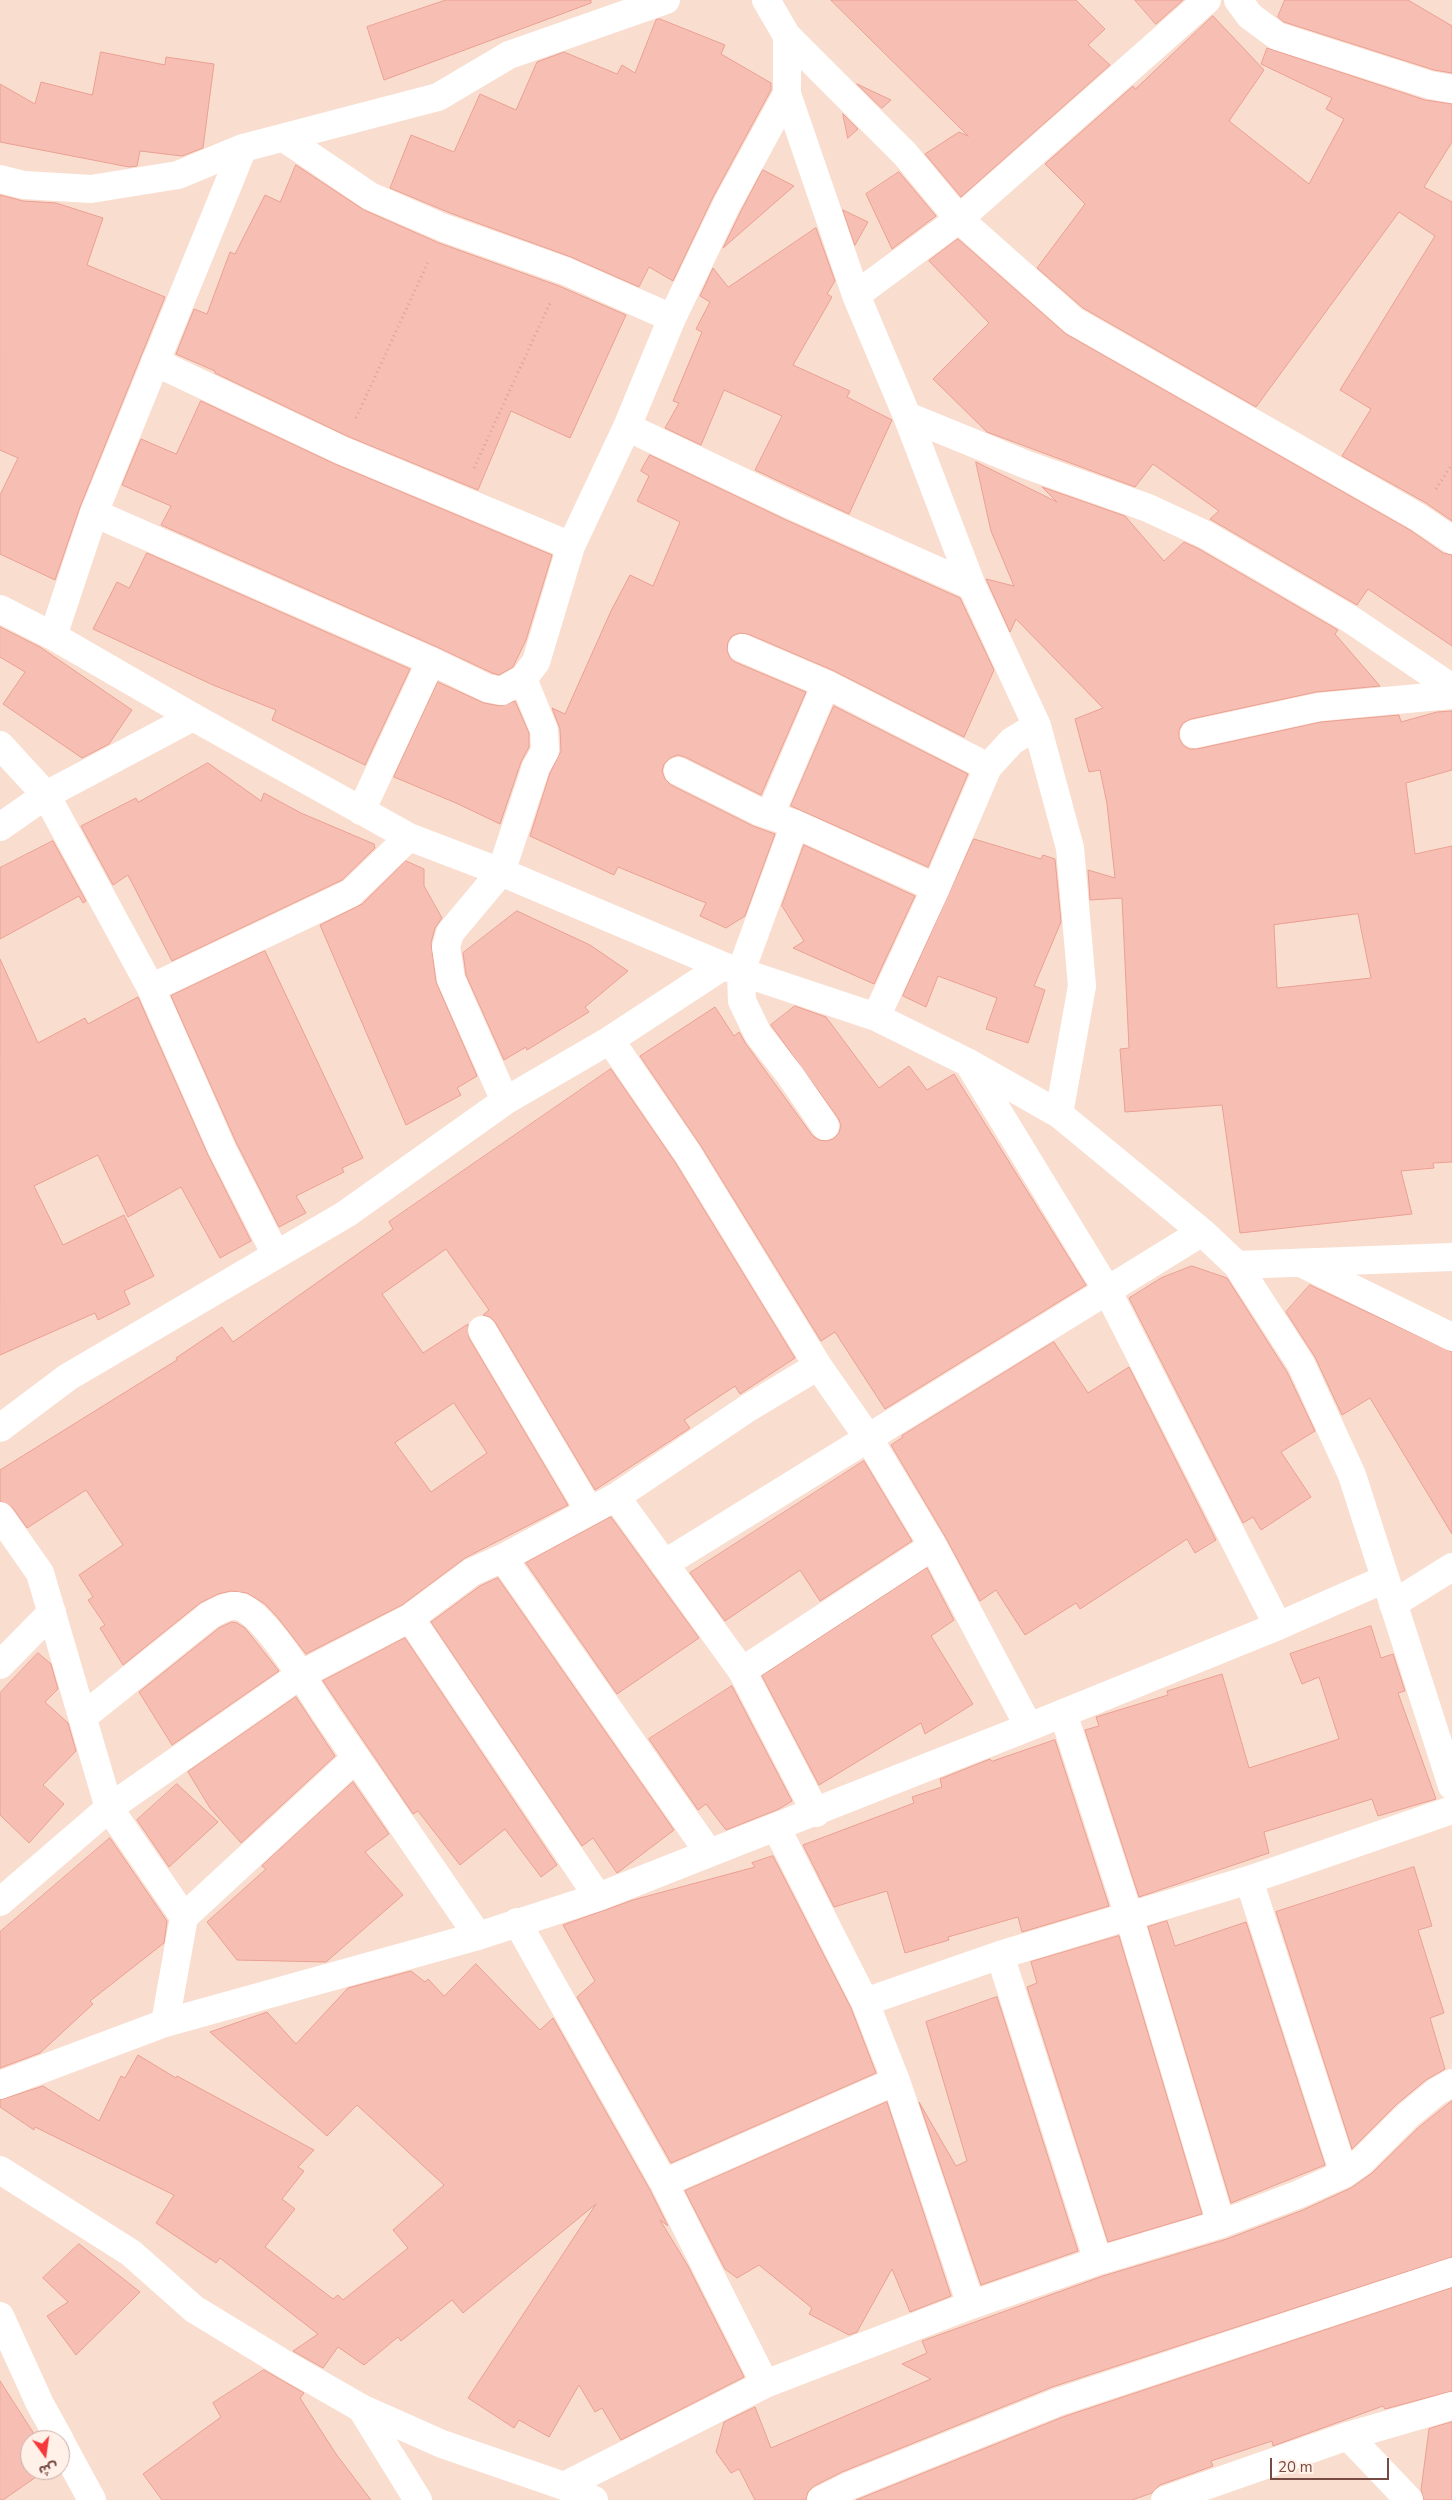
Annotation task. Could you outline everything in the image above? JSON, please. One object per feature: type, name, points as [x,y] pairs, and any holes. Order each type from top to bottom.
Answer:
[{"type":"street","points":[[0,179],[24,185],[91,189],[178,175],[243,148],[438,97],[509,55],[666,0]]},
{"type":"street","points":[[766,0],[787,36],[905,154],[959,219],[1074,321],[1401,507],[1452,540]]},
{"type":"street","points":[[856,296],[959,219],[1208,0]]},
{"type":"street","points":[[1238,0],[1250,16],[1277,36],[1430,85],[1452,89]]},
{"type":"street","points":[[787,36],[786,94],[856,296],[907,416],[972,586],[1037,726],[1070,848],[1082,986],[1059,1114]]},
{"type":"street","points":[[94,513],[487,688],[502,691],[524,679],[536,662],[570,546],[627,427],[672,318],[727,204],[786,94]]},
{"type":"street","points":[[284,138],[370,196],[444,228],[565,271],[672,318]]},
{"type":"street","points":[[53,636],[94,513],[243,148]]},
{"type":"street","points":[[155,362],[342,450],[460,498],[570,546]]},
{"type":"street","points":[[907,416],[1027,465],[1148,508],[1206,534],[1350,619],[1452,688]]},
{"type":"street","points":[[627,427],[793,506],[972,586]]},
{"type":"street","points":[[0,609],[53,636],[410,837],[501,872],[732,969],[876,1017],[967,1062],[1059,1114],[1202,1232],[1238,1265],[1301,1364],[1352,1476],[1452,1786]]},
{"type":"street","points":[[742,648],[826,684],[988,767]]},
{"type":"street","points":[[362,811],[430,661]]},
{"type":"street","points":[[505,1101],[451,979],[446,947],[450,933],[501,872],[536,767],[545,751],[544,730],[524,679]]},
{"type":"street","points":[[825,1126],[790,1075],[758,1034],[742,1001],[732,969],[826,684]]},
{"type":"street","points":[[1194,734],[1319,706],[1452,695]]},
{"type":"street","points":[[0,826],[46,795],[194,717]]},
{"type":"street","points":[[876,1017],[936,888],[988,767],[1012,741],[1037,726]]},
{"type":"street","points":[[0,745],[46,795],[151,988],[222,1149],[276,1255]]},
{"type":"street","points":[[678,771],[936,888]]},
{"type":"street","points":[[151,988],[351,893],[410,837]]},
{"type":"street","points":[[0,1428],[68,1377],[346,1214],[505,1101],[732,969]]},
{"type":"street","points":[[610,1040],[688,1154],[818,1366],[869,1439],[934,1546],[1029,1727]]},
{"type":"street","points":[[967,1062],[1107,1290],[1278,1626]]},
{"type":"street","points":[[664,1564],[1202,1232]]},
{"type":"street","points":[[1238,1265],[1452,1257]]},
{"type":"street","points":[[1301,1263],[1452,1337]]},
{"type":"street","points":[[482,1330],[589,1510]]},
{"type":"street","points":[[0,1902],[109,1808],[300,1675],[410,1618],[472,1572],[503,1558],[616,1497],[740,1414],[818,1366]]},
{"type":"street","points":[[616,1497],[742,1671],[816,1813]]},
{"type":"street","points":[[0,1516],[40,1573],[84,1716],[94,1759],[109,1808],[184,1917]]},
{"type":"street","points":[[742,1671],[934,1546]]},
{"type":"street","points":[[503,1558],[709,1853]]},
{"type":"street","points":[[0,2085],[165,2022],[478,1936],[598,1897],[816,1813],[1278,1626],[1389,1591],[1452,1567]]},
{"type":"street","points":[[84,1716],[210,1615],[226,1607],[237,1606],[260,1620],[300,1675],[478,1936]]},
{"type":"street","points":[[0,1665],[52,1612]]},
{"type":"street","points":[[410,1618],[598,1897]]},
{"type":"street","points":[[1062,1713],[1129,1916],[1221,2224]]},
{"type":"street","points":[[165,2022],[184,1917],[356,1758]]},
{"type":"street","points":[[865,2002],[1000,1955],[1249,1880],[1452,1810]]},
{"type":"street","points":[[776,1827],[865,2002],[896,2081],[971,2305]]},
{"type":"street","points":[[1249,1880],[1344,2174]]},
{"type":"street","points":[[517,1922],[664,2183],[765,2384]]},
{"type":"street","points":[[1000,1955],[1098,2261]]},
{"type":"street","points":[[664,2183],[896,2081]]},
{"type":"street","points":[[564,2486],[765,2384],[971,2305],[1098,2261],[1221,2224],[1297,2195],[1344,2174],[1361,2162],[1406,2116],[1436,2092],[1452,2083]]},
{"type":"street","points":[[0,2170],[132,2253],[194,2309],[361,2408],[442,2444],[564,2486],[594,2500]]},
{"type":"street","points":[[820,2500],[849,2486],[1058,2402],[1452,2272]]},
{"type":"street","points":[[0,2316],[40,2404],[54,2430]]},
{"type":"street","points":[[1165,2500],[1348,2436],[1452,2406]]},
{"type":"street","points":[[361,2408],[418,2500]]},
{"type":"street","points":[[1348,2436],[1409,2500]]},
{"type":"street","points":[[70,2459],[92,2500]]},
{"type":"path","points":[[342,450],[444,228]]},
{"type":"path","points":[[460,498],[565,271]]},
{"type":"shaded area","points":[[0,0],[1452,0],[1452,2500],[0,2500]]},
{"type":"building","points":[[446,0],[591,0],[591,3],[384,80],[367,27]]},
{"type":"building","points":[[831,0],[1076,0],[1105,29],[1088,45],[1110,65],[961,197],[925,154],[959,132],[968,136]]},
{"type":"building","points":[[1135,0],[1183,0],[1156,24]]},
{"type":"building","points":[[1285,0],[1408,0],[1452,26],[1452,73],[1434,70],[1284,22],[1278,17]]},
{"type":"building","points":[[1213,16],[1264,70],[1229,121],[1309,184],[1344,119],[1326,109],[1332,98],[1261,64],[1267,48],[1425,100],[1452,104],[1452,142],[1424,187],[1452,202],[1452,521],[1426,503],[1342,456],[1371,409],[1340,390],[1435,236],[1399,212],[1256,407],[1083,308],[1037,268],[1085,204],[1045,164],[1133,86],[1135,89]]},
{"type":"building","points":[[660,19],[725,45],[721,54],[771,83],[771,90],[713,197],[673,281],[649,267],[639,287],[571,257],[450,213],[390,188],[411,135],[454,152],[480,94],[516,110],[537,62],[564,52],[617,74],[622,65],[635,73],[656,20]]},
{"type":"building","points":[[101,52],[165,65],[166,57],[214,64],[203,148],[182,156],[140,151],[137,166],[129,167],[0,142],[0,84],[35,104],[41,82],[92,95]]},
{"type":"building","points":[[857,84],[891,100],[882,108]]},
{"type":"building","points":[[843,114],[858,129],[848,138]]},
{"type":"building","points":[[296,165],[364,210],[439,243],[559,286],[626,315],[570,438],[511,411],[478,490],[347,436],[215,373],[215,371],[176,354],[194,309],[207,314],[230,252],[235,254],[265,195],[280,202]]},
{"type":"building","points":[[763,170],[794,186],[723,248],[741,211]]},
{"type":"building","points":[[899,172],[936,216],[892,249],[866,194]]},
{"type":"building","points":[[0,195],[23,201],[56,203],[103,218],[87,265],[165,297],[80,507],[55,580],[0,554],[0,495],[18,458],[0,450]]},
{"type":"building","points":[[843,210],[868,222],[855,245]]},
{"type":"building","points":[[816,228],[835,281],[827,294],[832,297],[793,365],[850,391],[847,397],[892,420],[849,514],[755,470],[782,416],[724,390],[701,445],[665,428],[679,403],[673,401],[702,332],[696,329],[710,302],[700,296],[713,268],[728,287]]},
{"type":"building","points":[[958,239],[1066,334],[1410,530],[1443,553],[1452,555],[1452,646],[1368,589],[1357,605],[1210,519],[1219,511],[1153,464],[1135,487],[987,432],[933,379],[989,323],[929,261]]},
{"type":"building","points":[[201,401],[335,464],[552,555],[526,640],[513,667],[499,675],[492,673],[161,525],[171,506],[122,485],[141,439],[176,454]]},
{"type":"building","points":[[650,455],[786,520],[960,598],[994,670],[964,737],[832,670],[748,634],[740,633],[732,636],[728,642],[727,650],[730,658],[735,662],[806,692],[761,795],[685,757],[678,755],[670,758],[664,764],[662,771],[665,779],[671,785],[753,826],[775,834],[745,916],[726,928],[700,916],[706,903],[618,867],[614,875],[530,836],[550,773],[561,751],[560,729],[552,708],[565,714],[611,611],[630,575],[653,586],[680,522],[637,501],[649,476],[641,471]]},
{"type":"building","points":[[976,462],[1057,502],[1042,487],[1125,516],[1164,561],[1184,542],[1199,549],[1338,630],[1335,634],[1380,686],[1316,692],[1191,719],[1183,723],[1179,730],[1179,738],[1183,745],[1189,749],[1197,749],[1321,722],[1399,715],[1401,722],[1437,712],[1452,711],[1452,770],[1406,783],[1415,854],[1452,846],[1452,1162],[1433,1163],[1434,1168],[1401,1171],[1412,1214],[1240,1233],[1222,1105],[1125,1112],[1120,1049],[1129,1048],[1122,898],[1090,900],[1088,870],[1115,878],[1107,804],[1100,770],[1089,772],[1075,719],[1103,708],[1016,619],[1010,632],[986,579],[1014,586],[991,531]],"holes":[[[1358,914],[1371,978],[1277,988],[1274,925]]]},
{"type":"building","points":[[147,553],[410,669],[365,765],[272,720],[276,710],[213,685],[93,629],[117,582],[129,588]]},
{"type":"building","points":[[0,627],[40,647],[132,710],[109,744],[82,758],[3,704],[25,672],[0,657]]},
{"type":"building","points":[[438,682],[484,703],[500,706],[515,701],[529,733],[529,747],[521,762],[500,824],[394,777]]},
{"type":"building","points":[[834,706],[968,774],[928,867],[791,806]]},
{"type":"building","points":[[208,763],[261,801],[264,793],[301,813],[374,844],[375,848],[342,880],[172,961],[128,875],[113,885],[81,826],[136,798],[138,802]]},
{"type":"building","points":[[974,839],[1041,859],[1043,855],[1055,859],[1061,922],[1034,986],[1045,990],[1028,1043],[986,1029],[997,998],[938,976],[926,1007],[903,996]]},
{"type":"building","points":[[53,841],[86,901],[83,903],[79,896],[0,939],[0,868]]},
{"type":"building","points":[[804,845],[915,896],[874,984],[793,948],[804,941],[782,906]]},
{"type":"building","points":[[406,861],[424,869],[424,886],[442,918],[435,928],[431,943],[436,982],[477,1076],[457,1088],[461,1095],[406,1125],[320,925],[362,904]]},
{"type":"building","points":[[517,911],[590,945],[628,971],[585,1007],[589,1012],[527,1050],[526,1047],[504,1060],[466,975],[463,953]]},
{"type":"building","points":[[265,951],[363,1158],[342,1168],[344,1172],[296,1196],[306,1213],[279,1227],[236,1142],[171,996]]},
{"type":"building","points":[[0,959],[38,1043],[85,1018],[88,1024],[138,997],[208,1155],[251,1241],[220,1258],[181,1187],[128,1217],[98,1155],[34,1186],[63,1245],[124,1215],[154,1276],[124,1291],[130,1304],[98,1320],[95,1313],[0,1355]]},
{"type":"building","points":[[795,1006],[826,1017],[879,1088],[909,1066],[927,1090],[954,1074],[1086,1285],[885,1409],[835,1332],[821,1341],[701,1146],[640,1056],[715,1007],[734,1036],[739,1032],[812,1135],[819,1140],[827,1141],[833,1139],[839,1133],[841,1125],[838,1118],[771,1025]]},
{"type":"building","points":[[611,1069],[675,1162],[795,1358],[740,1394],[735,1386],[684,1420],[690,1428],[595,1490],[495,1322],[490,1317],[483,1315],[489,1310],[446,1249],[382,1294],[423,1353],[468,1324],[469,1338],[568,1505],[465,1558],[402,1605],[306,1654],[265,1604],[247,1593],[231,1591],[218,1594],[200,1603],[123,1665],[100,1628],[105,1625],[88,1600],[93,1597],[79,1575],[123,1545],[86,1490],[27,1528],[12,1507],[0,1501],[0,1470],[177,1360],[176,1358],[222,1327],[233,1342],[393,1229],[389,1222]],"holes":[[[454,1403],[487,1453],[431,1492],[395,1443]]]},
{"type":"building","points":[[1192,1266],[1227,1278],[1287,1372],[1315,1431],[1281,1452],[1311,1497],[1261,1530],[1253,1517],[1243,1523],[1129,1298],[1161,1278]]},
{"type":"building","points":[[1310,1285],[1452,1352],[1452,1534],[1370,1398],[1342,1415],[1315,1357],[1286,1312]]},
{"type":"building","points":[[1054,1342],[1088,1393],[1129,1367],[1216,1540],[1195,1553],[1187,1539],[1080,1609],[1076,1603],[1025,1635],[996,1590],[980,1601],[946,1538],[891,1445],[902,1436]]},
{"type":"building","points":[[864,1461],[912,1541],[820,1601],[800,1570],[725,1621],[690,1573]]},
{"type":"building","points":[[611,1517],[699,1638],[617,1694],[526,1563]]},
{"type":"building","points":[[927,1568],[954,1620],[931,1636],[973,1704],[925,1734],[921,1723],[819,1785],[762,1676]]},
{"type":"building","points":[[498,1578],[674,1830],[617,1873],[593,1838],[582,1846],[431,1622],[480,1586]]},
{"type":"building","points":[[232,1622],[245,1628],[279,1671],[172,1745],[139,1692],[219,1628]]},
{"type":"building","points":[[1371,1626],[1381,1658],[1393,1654],[1405,1691],[1398,1693],[1436,1799],[1378,1816],[1372,1799],[1264,1832],[1269,1853],[1139,1897],[1085,1730],[1099,1726],[1096,1717],[1168,1695],[1167,1691],[1222,1674],[1249,1768],[1339,1739],[1319,1677],[1302,1684],[1290,1654]]},
{"type":"building","points":[[405,1638],[557,1865],[541,1877],[505,1829],[460,1865],[418,1811],[413,1814],[323,1681]]},
{"type":"building","points":[[38,1653],[51,1664],[58,1689],[45,1702],[68,1723],[76,1751],[43,1785],[64,1804],[29,1843],[0,1815],[0,1693]]},
{"type":"building","points":[[732,1686],[792,1801],[779,1809],[726,1830],[706,1804],[698,1810],[649,1739]]},
{"type":"building","points":[[296,1697],[335,1756],[241,1843],[210,1808],[188,1772]]},
{"type":"building","points":[[1055,1740],[1109,1906],[1022,1932],[1018,1917],[948,1937],[949,1940],[905,1953],[887,1891],[834,1907],[803,1845],[914,1803],[912,1797],[942,1787],[940,1779],[990,1759],[992,1761]]},
{"type":"building","points":[[353,1782],[389,1834],[365,1852],[403,1895],[326,1962],[237,1960],[207,1922],[266,1869],[262,1866]]},
{"type":"building","points":[[177,1784],[218,1822],[169,1867],[137,1820]]},
{"type":"building","points":[[110,1838],[167,1921],[164,1943],[90,2001],[93,2004],[40,2053],[0,2068],[0,1932]]},
{"type":"building","points":[[773,1856],[851,2008],[876,2073],[671,2163],[577,1997],[595,1981],[563,1925],[633,1900],[755,1867],[752,1863]]},
{"type":"building","points":[[1414,1867],[1432,1926],[1418,1930],[1444,2013],[1430,2018],[1445,2069],[1426,2080],[1397,2104],[1352,2149],[1276,1912]]},
{"type":"building","points":[[1167,1921],[1175,1946],[1246,1922],[1325,2165],[1231,2203],[1148,1927]]},
{"type":"building","points":[[1119,1936],[1202,2214],[1108,2242],[1027,1987],[1037,1983],[1031,1962]]},
{"type":"building","points":[[476,1964],[540,2030],[553,2018],[650,2190],[668,2226],[660,2220],[688,2266],[744,2377],[621,2440],[602,2408],[595,2412],[579,2385],[549,2437],[519,2420],[514,2428],[468,2398],[596,2204],[463,2313],[452,2300],[401,2341],[398,2337],[364,2365],[338,2347],[323,2368],[293,2351],[318,2334],[220,2258],[216,2263],[156,2223],[174,2195],[35,2127],[34,2130],[0,2107],[0,2100],[43,2086],[99,2121],[121,2076],[125,2078],[138,2055],[176,2078],[177,2076],[314,2150],[298,2167],[304,2171],[282,2199],[295,2209],[265,2247],[333,2299],[338,2295],[343,2300],[408,2248],[393,2230],[444,2185],[357,2105],[327,2136],[210,2032],[267,2012],[296,2044],[348,1988],[411,1971],[425,1982],[428,1979],[444,1996]]},
{"type":"building","points":[[997,1997],[1078,2251],[981,2285],[919,2102],[956,2166],[967,2161],[926,2022]]},
{"type":"building","points":[[1452,2101],[1452,2257],[1052,2387],[842,2472],[814,2486],[808,2492],[806,2500],[755,2500],[739,2469],[731,2473],[716,2452],[724,2422],[755,2407],[771,2448],[931,2379],[902,2364],[927,2353],[922,2341],[1103,2276],[1227,2239],[1303,2210],[1351,2188],[1372,2173],[1418,2128]]},
{"type":"building","points":[[887,2102],[951,2296],[910,2312],[892,2269],[857,2332],[849,2335],[809,2314],[812,2308],[759,2265],[737,2278],[725,2269],[685,2191]]},
{"type":"building","points":[[79,2244],[140,2292],[76,2355],[47,2316],[68,2302],[43,2278]]},
{"type":"building","points":[[1452,2288],[1452,2391],[1385,2409],[1383,2406],[1273,2446],[1272,2441],[1211,2461],[1213,2466],[1160,2485],[1152,2493],[1132,2500],[856,2500],[1063,2417]]},
{"type":"building","points":[[264,2370],[304,2393],[300,2398],[336,2454],[371,2500],[162,2500],[143,2474],[221,2417],[213,2403]]},
{"type":"building","points":[[0,2381],[32,2430],[20,2430],[20,2480],[32,2480],[3,2500],[0,2500]]},
{"type":"building","points":[[1452,2422],[1452,2500],[1424,2500],[1421,2490],[1429,2429]]}]
